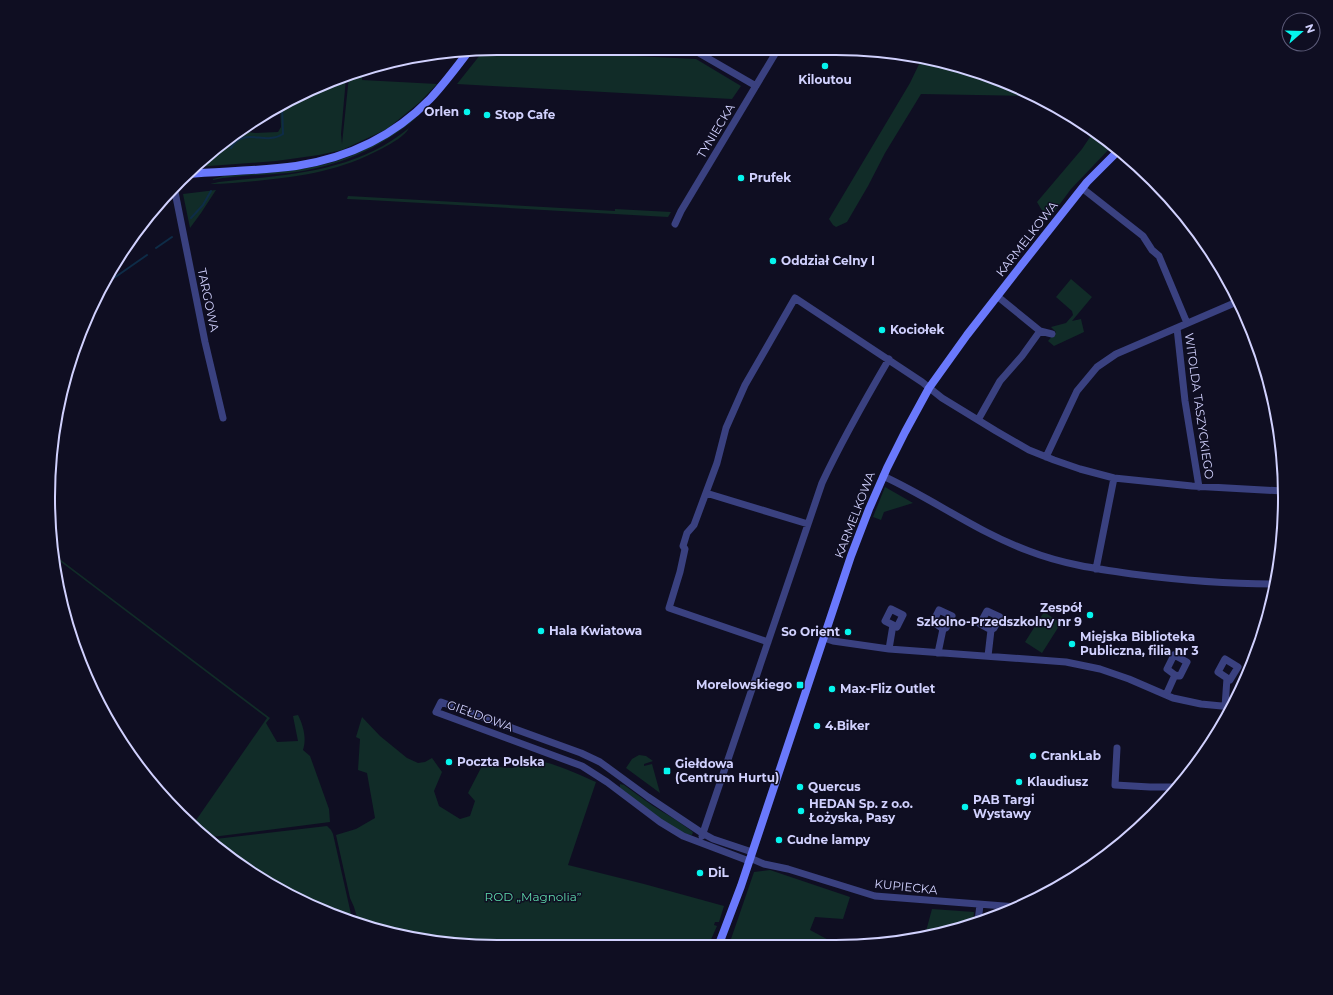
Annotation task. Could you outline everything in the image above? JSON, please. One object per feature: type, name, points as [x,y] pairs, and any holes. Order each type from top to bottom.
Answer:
[{"type":"street","points":[[704,55],[756,86]]},
{"type":"street","name":"TYNIECKA","points":[[675,224],[681,211],[774,55]]},
{"type":"street","points":[[197,173],[296,166],[325,160],[354,150],[390,131],[418,110],[448,78],[465,56]]},
{"type":"street","name":"KARMELKOWA","points":[[720,940],[862,525],[883,476],[905,432],[929,388],[967,334],[1082,188],[1114,154]]},
{"type":"street","points":[[1082,188],[1143,236],[1152,250],[1159,256],[1188,323]]},
{"type":"street","name":"TARGOWA","points":[[176,195],[204,338],[223,418]]},
{"type":"street","points":[[997,296],[1040,331],[1052,334]]},
{"type":"street","points":[[768,642],[669,608],[680,572],[685,549],[683,546],[687,533],[694,524],[706,494],[717,463],[726,428],[745,385],[795,298],[923,382],[942,398],[1029,450],[1046,457],[1080,469],[1114,478],[1199,486],[1278,491]]},
{"type":"street","points":[[1046,457],[1077,391],[1097,367],[1116,354],[1233,304]]},
{"type":"street","name":"WITOLDA TASZYCKIEGO","points":[[1177,328],[1185,401],[1199,486]]},
{"type":"street","points":[[978,420],[1000,381],[1022,356],[1040,331]]},
{"type":"street","points":[[700,843],[702,833],[822,483],[861,406],[888,360]]},
{"type":"street","points":[[883,476],[1001,540],[1053,559],[1096,569],[1199,581],[1269,584]]},
{"type":"street","points":[[1096,569],[1114,478]]},
{"type":"street","points":[[706,494],[808,524]]},
{"type":"street","points":[[889,649],[893,625]]},
{"type":"street","points":[[938,653],[943,629]]},
{"type":"street","points":[[988,656],[991,630]]},
{"type":"street","points":[[824,638],[833,641],[889,649],[1062,662],[1100,669],[1129,679],[1166,695],[1200,704],[1225,707]]},
{"type":"street","points":[[1166,695],[1175,675]]},
{"type":"street","points":[[1227,678],[1228,701]]},
{"type":"street","name":"GIEŁDOWA","points":[[441,702],[582,753],[600,762],[648,798],[702,833],[750,857],[700,843],[670,829],[582,766],[436,712],[441,702]]},
{"type":"street","points":[[501,736],[505,726]]},
{"type":"street","points":[[524,744],[528,734]]},
{"type":"street","points":[[1116,748],[1115,785],[1170,786]]},
{"type":"street","points":[[609,784],[617,774]]},
{"type":"street","name":"KUPIECKA","points":[[750,857],[764,864],[788,869],[875,896],[1004,906]]},
{"type":"street","points":[[979,917],[980,905]]},
{"type":"green space","points":[[615,55],[696,59],[741,86],[732,99],[457,84],[480,56]]},
{"type":"green space","points":[[919,64],[978,78],[1020,96],[921,94],[885,153],[847,222],[836,227],[829,219],[910,83]]},
{"type":"green space","points":[[362,76],[362,80],[437,84],[420,102],[387,129],[342,150],[276,161],[205,166],[228,146],[249,132],[278,132],[281,127],[280,112],[346,82],[341,134],[342,144],[349,81]]},
{"type":"green space","points":[[415,118],[388,139],[357,155],[341,161],[289,173],[241,176],[213,180],[224,176],[278,172],[314,167],[349,157],[378,142]]},
{"type":"green space","points":[[409,128],[401,137],[383,148],[367,156],[337,167],[290,177],[210,184],[294,174],[343,163],[388,143]]},
{"type":"green space","points":[[1090,136],[1109,149],[1071,189],[1051,216],[1047,219],[1037,202],[1082,149]]},
{"type":"green space","points":[[216,190],[201,213],[190,228],[183,194]]},
{"type":"green space","points":[[348,196],[615,211],[615,209],[671,212],[668,217],[347,199]]},
{"type":"green space","points":[[1071,279],[1092,297],[1072,321],[1081,319],[1084,332],[1054,346],[1048,341],[1056,332],[1051,327],[1066,323],[1073,315],[1072,311],[1056,297]]},
{"type":"green space","points":[[885,487],[913,503],[884,512],[881,520],[873,517]]},
{"type":"green space","points":[[60,559],[270,718],[266,723],[277,742],[298,741],[293,716],[298,715],[304,732],[305,741],[303,750],[310,756],[329,809],[330,822],[214,837],[196,820],[267,718],[60,561]]},
{"type":"green space","points":[[1044,612],[1061,623],[1042,653],[1025,642]]},
{"type":"green space","name":"ROD „Magnolia”","points":[[362,717],[380,736],[407,758],[418,763],[425,762],[432,758],[442,772],[434,791],[439,806],[460,819],[470,816],[475,801],[468,793],[482,766],[513,768],[516,766],[517,761],[536,760],[568,770],[596,782],[568,865],[724,906],[719,922],[715,922],[714,925],[717,926],[711,940],[469,939],[411,931],[357,918],[350,898],[336,835],[356,829],[375,818],[367,773],[358,770],[360,739],[356,737]]},
{"type":"green space","points":[[639,755],[646,756],[653,761],[644,764],[644,766],[652,764],[660,793],[626,768],[632,759]]},
{"type":"green space","points":[[620,784],[624,785],[693,832],[692,835],[676,829],[656,816],[620,788]]},
{"type":"green space","points":[[327,826],[333,834],[351,915],[276,881],[228,849],[216,839]]},
{"type":"green space","points":[[770,870],[850,897],[843,919],[815,917],[810,930],[829,940],[731,940],[754,872]]},
{"type":"green space","points":[[932,909],[974,912],[973,918],[926,930]]},
{"type":"waterway","points":[[231,148],[242,138],[269,138],[283,134],[282,111]]},
{"type":"waterway","points":[[191,218],[203,205],[211,191]]},
{"type":"waterway","points":[[156,248],[172,237]]},
{"type":"waterway","points":[[112,279],[147,255]]},
{"type":"place","name":"Kiloutou","points":[[825,66]]},
{"type":"place","name":"Orlen","points":[[467,112]]},
{"type":"place","name":"Stop Cafe","points":[[487,115]]},
{"type":"place","name":"Prufek","points":[[741,178]]},
{"type":"place","name":"Oddział Celny I","points":[[773,261]]},
{"type":"place","name":"Kociołek","points":[[882,330]]},
{"type":"place","name":"Zespół Szkolno-Przedszkolny nr 9","points":[[1090,615]]},
{"type":"place","name":"Hala Kwiatowa","points":[[541,631]]},
{"type":"place","name":"So Orient","points":[[848,632]]},
{"type":"place","name":"Miejska Biblioteka Publiczna, filia nr 3","points":[[1072,644]]},
{"type":"place","name":"Morelowskiego","points":[[800,685]]},
{"type":"place","name":"Max-Fliz Outlet","points":[[832,689]]},
{"type":"place","name":"4.Biker","points":[[817,726]]},
{"type":"place","name":"CrankLab","points":[[1033,756]]},
{"type":"place","name":"Poczta Polska","points":[[449,762]]},
{"type":"place","name":"Giełdowa (Centrum Hurtu)","points":[[667,771]]},
{"type":"place","name":"Klaudiusz","points":[[1019,782]]},
{"type":"place","name":"Quercus","points":[[800,787]]},
{"type":"place","name":"PAB Targi Wystawy","points":[[965,807]]},
{"type":"place","name":"HEDAN Sp. z o.o. Łożyska, Pasy","points":[[801,811]]},
{"type":"place","name":"Cudne lampy","points":[[779,840]]},
{"type":"place","name":"DiL","points":[[700,873]]}]
